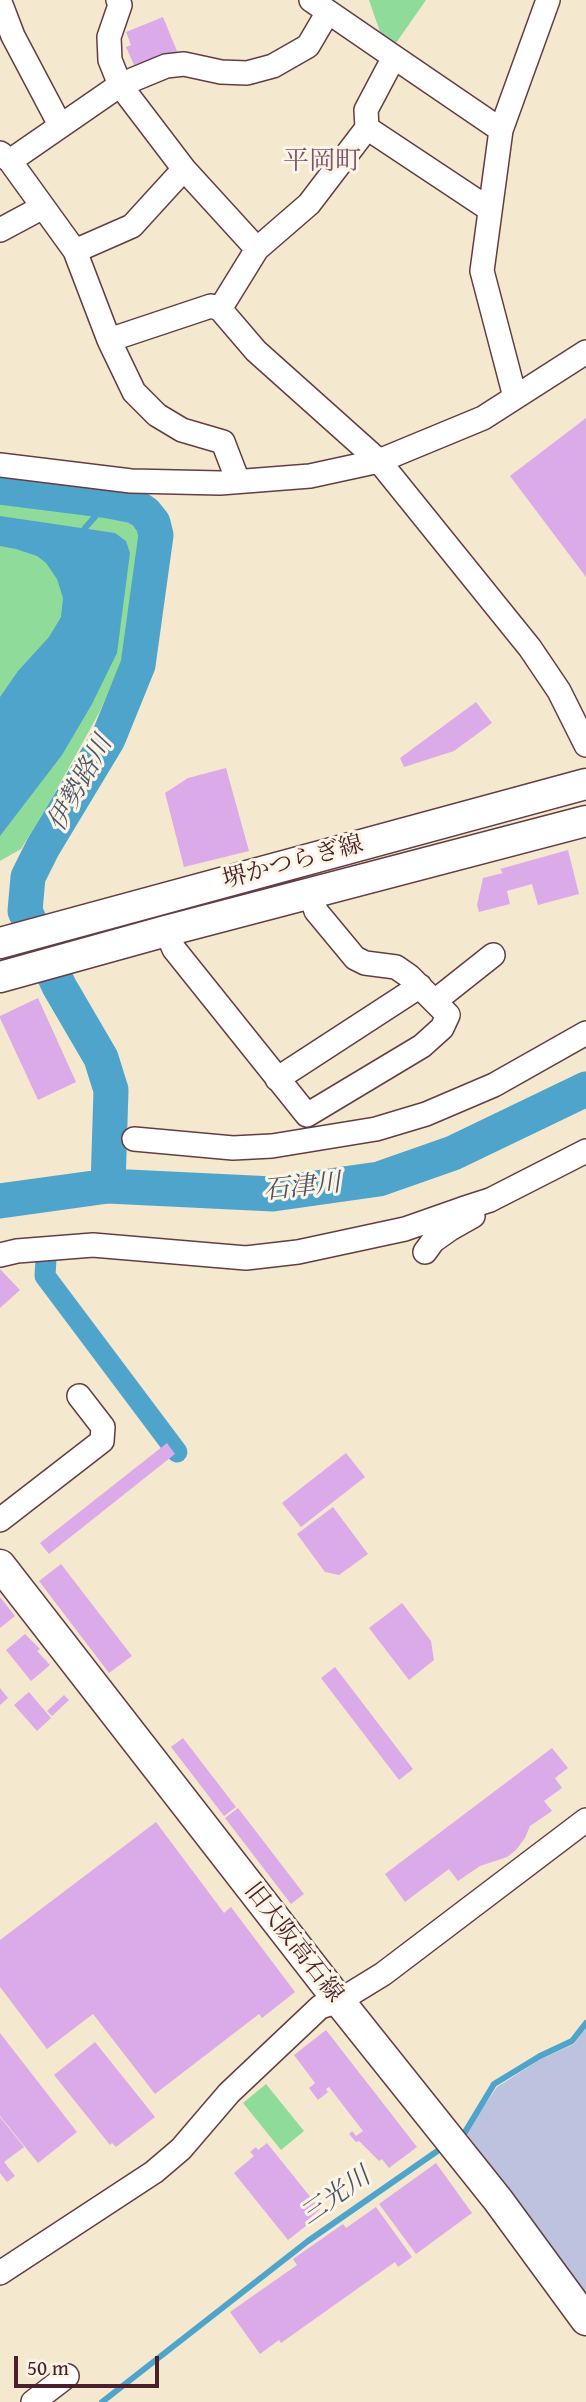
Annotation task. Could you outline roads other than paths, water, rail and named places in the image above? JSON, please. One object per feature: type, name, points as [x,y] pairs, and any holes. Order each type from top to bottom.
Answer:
[{"type":"main road","name":"堺かつらぎ線","points":[[11,940],[586,784]]},
{"type":"main road","name":"堺かつらぎ線","points":[[0,977],[586,821]]},
{"type":"main road","name":"旧大阪高石線","points":[[0,1565],[339,2001],[498,2200],[586,2320]]},
{"type":"street","points":[[118,0],[120,5],[109,37],[110,60],[120,85],[184,169],[257,249]]},
{"type":"street","points":[[515,397],[482,271],[501,130],[548,0]]},
{"type":"street","points":[[0,3],[13,36],[60,125]]},
{"type":"street","points":[[237,481],[223,442],[182,430],[157,415],[134,392],[109,340],[75,251],[5,157],[120,85],[166,66],[184,64],[221,72],[247,73],[273,66],[308,46],[320,6],[501,130]]},
{"type":"street","points":[[220,309],[257,249],[309,204],[367,128],[366,110],[394,57]]},
{"type":"street","points":[[367,128],[489,209]]},
{"type":"street","points":[[75,251],[132,226],[184,169]]},
{"type":"street","points":[[0,230],[43,208]]},
{"type":"street","points":[[109,340],[211,306],[220,309],[256,351],[379,461],[530,648],[559,691],[586,745]]},
{"type":"street","points":[[0,465],[131,481],[237,481],[310,476],[379,461],[483,418],[586,352]]},
{"type":"street","points":[[166,931],[174,949],[307,1115],[422,1046],[442,1027],[448,1015],[410,976],[396,967],[365,963],[355,958],[316,911],[310,893]]},
{"type":"street","points":[[277,1079],[493,955]]},
{"type":"street","points":[[134,1139],[233,1148],[272,1146],[376,1129],[426,1114],[494,1085],[586,1033]]},
{"type":"street","points":[[0,1255],[17,1251],[93,1245],[246,1258],[285,1254],[405,1228],[489,1200],[586,1152]]},
{"type":"street","points":[[425,1252],[433,1241],[484,1209],[489,1200]]},
{"type":"street","points":[[0,1520],[49,1471],[102,1441],[103,1427],[79,1396]]},
{"type":"street","points":[[0,2273],[154,2172],[181,2149],[229,2093],[320,2007],[339,2001],[383,1974],[586,1820]]},
{"type":"street","points":[[33,2402],[67,2376]]},
{"type":"water","points":[[0,516],[115,533],[126,541],[130,553],[117,653],[92,704],[62,755],[0,836],[0,697],[18,671],[49,637],[61,617],[63,598],[57,579],[46,563],[37,556],[0,546]]},
{"type":"waterway","name":"伊勢路川","points":[[0,487],[135,506],[153,523],[156,535],[138,665],[108,739],[28,877],[25,911],[59,986],[101,1058],[111,1090],[108,1186]]},
{"type":"waterway","points":[[85,528],[109,501]]},
{"type":"waterway","name":"石津川","points":[[0,1201],[108,1186],[273,1194],[379,1179],[453,1153],[586,1089]]},
{"type":"waterway","points":[[46,1259],[45,1276],[177,1452]]},
{"type":"waterway","name":"三光川","points":[[457,2137],[465,2132],[494,2084],[540,2056],[572,2041],[586,2023]]},
{"type":"waterway","name":"三光川","points":[[102,2402],[308,2241],[446,2145]]},
{"type":"district","name":"平岡町","points":[[322,162]]}]
